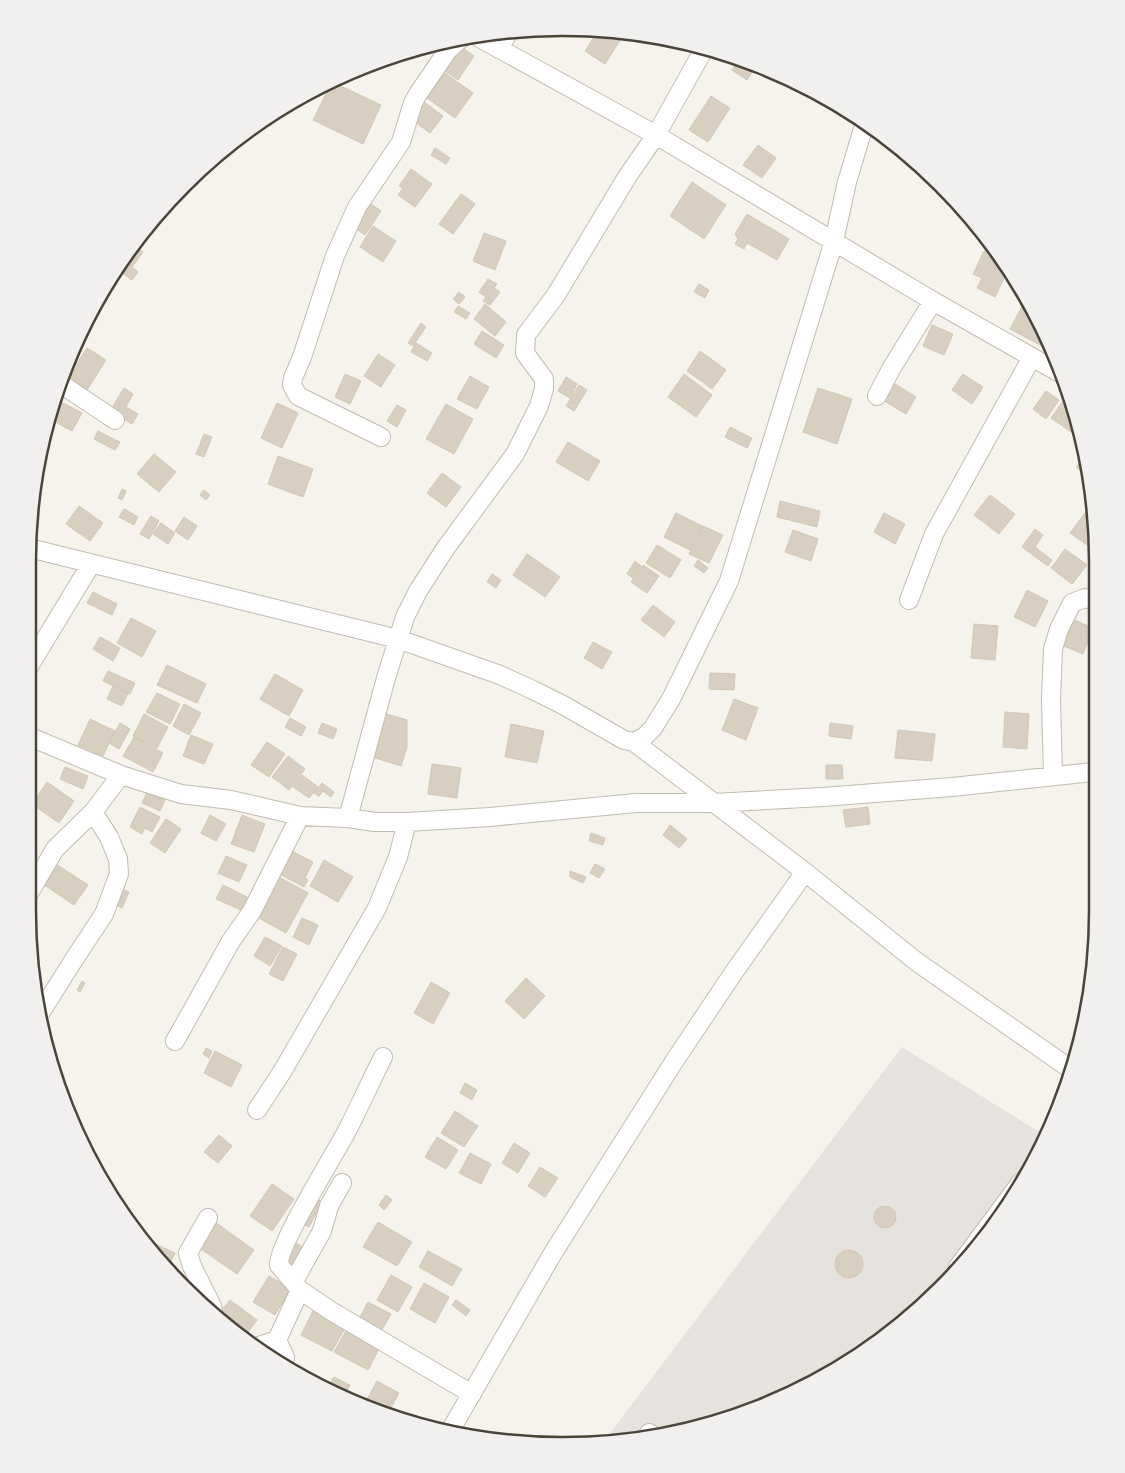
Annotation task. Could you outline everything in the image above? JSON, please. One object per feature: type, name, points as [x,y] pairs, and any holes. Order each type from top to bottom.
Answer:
[{"type":"street","points":[[499,49],[504,40]]},
{"type":"street","points":[[487,42],[656,135],[933,301],[1052,368]]},
{"type":"street","points":[[382,436],[298,396],[292,385],[293,378],[302,357],[335,256],[357,207],[401,142],[413,103],[450,48]]},
{"type":"street","points":[[348,818],[405,617],[418,590],[445,549],[515,454],[539,406],[544,389],[544,379],[525,353],[526,335],[556,295],[627,177],[656,135],[701,55]]},
{"type":"street","points":[[634,742],[644,737],[653,728],[670,699],[729,581],[834,241],[847,182],[862,130]]},
{"type":"street","points":[[877,396],[890,369],[933,301]]},
{"type":"street","points":[[909,600],[934,534],[1032,357]]},
{"type":"street","points":[[66,387],[115,420]]},
{"type":"street","points":[[36,550],[398,639],[500,675],[563,704],[624,740],[634,742],[805,872],[917,962],[1065,1065]]},
{"type":"street","points":[[36,655],[91,564]]},
{"type":"street","points":[[1053,776],[1051,682],[1054,644],[1059,628],[1072,603],[1084,598],[1089,599]]},
{"type":"street","points":[[36,739],[121,775],[181,794],[231,800],[300,816],[348,818],[375,822],[490,817],[636,803],[713,803],[823,797],[1089,772]]},
{"type":"street","points":[[36,881],[55,849],[93,812],[121,775]]},
{"type":"street","points":[[45,1006],[104,914],[119,874],[118,859],[110,837],[93,812]]},
{"type":"street","points":[[175,1041],[231,941],[252,911],[300,816]]},
{"type":"street","points":[[257,1110],[282,1072],[377,908],[398,857],[407,822]]},
{"type":"street","points":[[453,1425],[553,1253],[675,1060],[734,972],[805,872]]},
{"type":"street","points":[[383,1057],[352,1122],[295,1223],[280,1256],[279,1265],[297,1285],[331,1311],[472,1394]]},
{"type":"street","points":[[285,1357],[277,1340],[297,1285],[322,1231],[329,1206],[342,1184]]},
{"type":"street","points":[[208,1218],[188,1253],[192,1266],[209,1300]]},
{"type":"street","points":[[264,1344],[277,1340]]},
{"type":"shaded area","points":[[902,1047],[1039,1132],[1018,1174],[1000,1203],[958,1257],[935,1283],[909,1306],[855,1348],[795,1382],[764,1397],[732,1409],[665,1427],[609,1435]]},
{"type":"building","points":[[594,37],[621,40],[605,64],[585,51]]},
{"type":"building","points":[[461,47],[474,56],[458,80],[445,71]]},
{"type":"building","points":[[735,65],[753,72],[747,80],[732,70]]},
{"type":"building","points":[[445,73],[473,93],[455,118],[427,98]]},
{"type":"building","points":[[340,86],[381,105],[363,144],[313,120],[327,93]]},
{"type":"building","points":[[711,96],[730,108],[708,142],[689,130]]},
{"type":"building","points":[[424,102],[443,116],[430,133],[411,119]]},
{"type":"building","points":[[758,145],[776,158],[762,178],[743,165]]},
{"type":"building","points":[[435,148],[450,158],[446,164],[431,155]]},
{"type":"building","points":[[411,169],[432,184],[415,207],[398,195],[403,188],[399,186]]},
{"type":"building","points":[[692,182],[726,205],[704,239],[670,216]]},
{"type":"building","points":[[461,194],[475,204],[453,234],[439,224]]},
{"type":"building","points":[[371,204],[381,211],[365,235],[355,228]]},
{"type":"building","points":[[747,214],[789,239],[777,260],[747,243],[744,249],[735,244],[738,239],[735,234]]},
{"type":"building","points":[[373,226],[396,241],[383,262],[360,247]]},
{"type":"building","points":[[484,233],[506,241],[495,270],[473,261]]},
{"type":"building","points":[[140,250],[143,252],[132,267],[138,272],[132,280],[123,273]]},
{"type":"building","points":[[984,251],[988,253],[1005,277],[995,297],[977,288],[982,278],[973,274]]},
{"type":"building","points":[[488,279],[497,284],[494,288],[500,292],[490,305],[483,301],[486,297],[479,292]]},
{"type":"building","points":[[699,284],[709,290],[705,298],[694,292]]},
{"type":"building","points":[[459,292],[465,297],[459,304],[453,299]]},
{"type":"building","points":[[485,304],[506,322],[495,336],[474,319]]},
{"type":"building","points":[[458,306],[470,313],[466,319],[454,312]]},
{"type":"building","points":[[1022,307],[1042,346],[1010,329]]},
{"type":"building","points":[[421,323],[426,327],[413,346],[408,343]]},
{"type":"building","points":[[932,325],[953,334],[944,355],[923,346]]},
{"type":"building","points":[[482,331],[504,345],[496,358],[474,344]]},
{"type":"building","points":[[416,343],[432,353],[427,361],[411,352]]},
{"type":"building","points":[[87,348],[106,360],[87,390],[70,378]]},
{"type":"building","points":[[700,351],[726,370],[712,389],[687,371]]},
{"type":"building","points":[[378,354],[395,365],[381,387],[364,376]]},
{"type":"building","points":[[345,374],[361,381],[350,404],[335,397]]},
{"type":"building","points":[[684,374],[712,395],[696,417],[668,397]]},
{"type":"building","points":[[963,374],[983,387],[972,404],[952,390]]},
{"type":"building","points":[[470,376],[489,387],[477,409],[457,399]]},
{"type":"building","points":[[566,377],[577,384],[570,398],[558,391]]},
{"type":"building","points":[[892,382],[916,397],[906,414],[881,399]]},
{"type":"building","points":[[579,385],[587,390],[574,411],[566,406]]},
{"type":"building","points":[[124,388],[133,394],[126,407],[138,414],[132,424],[110,411]]},
{"type":"building","points":[[818,388],[852,399],[837,444],[803,432]]},
{"type":"building","points":[[1046,391],[1059,400],[1046,419],[1033,409]]},
{"type":"building","points":[[1063,401],[1073,433],[1051,418]]},
{"type":"building","points":[[61,402],[82,413],[72,431],[55,422]]},
{"type":"building","points":[[277,403],[298,413],[282,448],[261,438]]},
{"type":"building","points":[[446,404],[473,419],[454,454],[426,439]]},
{"type":"building","points":[[397,405],[406,410],[397,427],[387,421]]},
{"type":"building","points":[[730,427],[752,438],[747,448],[725,437]]},
{"type":"building","points":[[98,431],[120,442],[115,450],[94,439]]},
{"type":"building","points":[[204,434],[212,437],[204,457],[196,454]]},
{"type":"building","points":[[568,442],[600,461],[588,481],[556,462]]},
{"type":"building","points":[[154,454],[176,472],[159,492],[137,474]]},
{"type":"building","points":[[278,456],[313,469],[303,497],[268,484]]},
{"type":"building","points":[[1079,463],[1081,471],[1076,467]]},
{"type":"building","points":[[442,473],[461,487],[446,507],[427,493]]},
{"type":"building","points":[[122,489],[126,491],[122,500],[118,498]]},
{"type":"building","points":[[204,490],[210,495],[206,500],[200,495]]},
{"type":"building","points":[[990,495],[1015,514],[999,534],[974,515]]},
{"type":"building","points":[[780,501],[820,511],[817,527],[777,517]]},
{"type":"building","points":[[79,506],[103,523],[90,541],[66,524]]},
{"type":"building","points":[[124,509],[138,517],[134,525],[119,517]]},
{"type":"building","points":[[1086,512],[1086,512],[1089,546],[1070,533]]},
{"type":"building","points":[[676,513],[702,526],[690,550],[664,537]]},
{"type":"building","points":[[884,513],[905,524],[895,544],[874,532]]},
{"type":"building","points":[[151,516],[159,521],[149,539],[140,534]]},
{"type":"building","points":[[184,517],[197,526],[188,540],[175,531]]},
{"type":"building","points":[[161,523],[175,533],[168,544],[153,534]]},
{"type":"building","points":[[703,526],[723,535],[709,563],[689,554]]},
{"type":"building","points":[[1035,529],[1043,535],[1035,547],[1052,560],[1048,566],[1022,547]]},
{"type":"building","points":[[793,530],[818,539],[811,561],[785,552]]},
{"type":"building","points":[[657,545],[681,560],[670,578],[646,563]]},
{"type":"building","points":[[1065,549],[1087,565],[1072,584],[1051,568]]},
{"type":"building","points":[[527,554],[560,577],[545,597],[513,575]]},
{"type":"building","points":[[698,560],[708,568],[704,573],[694,566]]},
{"type":"building","points":[[635,561],[641,566],[633,578],[627,574]]},
{"type":"building","points":[[643,565],[659,576],[647,593],[631,582]]},
{"type":"building","points":[[492,574],[501,580],[496,588],[487,582]]},
{"type":"building","points":[[1027,590],[1048,601],[1035,627],[1014,617]]},
{"type":"building","points":[[93,592],[117,604],[112,615],[87,603]]},
{"type":"building","points":[[653,605],[675,622],[664,637],[641,620]]},
{"type":"building","points":[[131,618],[156,631],[142,657],[117,643]]},
{"type":"building","points":[[1070,618],[1089,626],[1089,638],[1083,654],[1059,644]]},
{"type":"building","points":[[974,624],[998,626],[995,660],[971,658]]},
{"type":"building","points":[[100,637],[120,648],[113,661],[93,649]]},
{"type":"building","points":[[593,642],[612,652],[602,669],[584,658]]},
{"type":"building","points":[[167,665],[206,684],[197,703],[157,685]]},
{"type":"building","points":[[108,671],[135,683],[130,694],[103,681]]},
{"type":"building","points":[[710,673],[735,674],[734,690],[709,689]]},
{"type":"building","points":[[275,674],[303,690],[289,716],[260,699]]},
{"type":"building","points":[[113,686],[128,693],[122,706],[107,699]]},
{"type":"building","points":[[157,693],[180,704],[170,724],[146,712]]},
{"type":"building","points":[[734,699],[758,708],[746,740],[722,730]]},
{"type":"building","points":[[184,704],[201,713],[189,735],[173,726]]},
{"type":"building","points":[[1005,712],[1029,714],[1027,749],[1003,747]]},
{"type":"building","points":[[383,713],[407,720],[407,747],[401,766],[369,756]]},
{"type":"building","points":[[144,714],[168,727],[157,748],[133,736]]},
{"type":"building","points":[[290,718],[306,727],[301,736],[285,727]]},
{"type":"building","points":[[90,719],[115,731],[103,756],[78,745]]},
{"type":"building","points":[[120,723],[130,729],[119,749],[109,743]]},
{"type":"building","points":[[322,723],[337,729],[333,739],[318,733]]},
{"type":"building","points":[[830,723],[853,726],[851,739],[829,736]]},
{"type":"building","points":[[511,724],[544,731],[537,763],[505,757]]},
{"type":"building","points":[[898,730],[935,734],[932,761],[895,758]]},
{"type":"building","points":[[191,735],[213,744],[204,764],[183,756]]},
{"type":"building","points":[[134,737],[163,753],[153,772],[123,756]]},
{"type":"building","points":[[267,742],[285,754],[269,777],[251,765]]},
{"type":"building","points":[[288,756],[305,769],[289,790],[272,777]]},
{"type":"building","points":[[432,764],[461,768],[457,798],[428,794]]},
{"type":"building","points":[[826,765],[842,765],[843,779],[826,779]]},
{"type":"building","points":[[65,767],[88,776],[83,789],[60,779]]},
{"type":"building","points":[[302,775],[318,787],[309,798],[293,787]]},
{"type":"building","points":[[47,782],[74,801],[59,823],[36,807],[36,798]]},
{"type":"building","points":[[322,783],[334,792],[331,797],[323,791],[319,796],[314,793]]},
{"type":"building","points":[[147,792],[165,800],[160,811],[142,803]]},
{"type":"building","points":[[140,807],[160,817],[152,832],[145,828],[142,834],[130,827]]},
{"type":"building","points":[[868,807],[870,824],[846,827],[843,810]]},
{"type":"building","points":[[210,815],[226,824],[216,841],[201,833]]},
{"type":"building","points":[[242,815],[265,824],[254,852],[231,844]]},
{"type":"building","points":[[166,819],[181,829],[165,853],[150,843]]},
{"type":"building","points":[[670,825],[687,839],[679,848],[663,835]]},
{"type":"building","points":[[591,833],[605,838],[603,845],[589,841]]},
{"type":"building","points":[[288,849],[313,862],[305,878],[308,880],[304,887],[276,872]]},
{"type":"building","points":[[226,856],[247,865],[239,882],[218,873]]},
{"type":"building","points":[[324,860],[353,877],[338,902],[310,886]]},
{"type":"building","points":[[53,862],[88,885],[74,905],[40,882]]},
{"type":"building","points":[[595,864],[605,869],[599,878],[590,873]]},
{"type":"building","points":[[570,871],[586,877],[583,883],[570,877]]},
{"type":"building","points":[[277,876],[308,893],[286,933],[255,916]]},
{"type":"building","points":[[223,885],[247,897],[241,910],[216,899]]},
{"type":"building","points":[[123,889],[129,892],[122,908],[116,905]]},
{"type":"building","points":[[302,918],[318,925],[309,945],[293,937]]},
{"type":"building","points":[[265,937],[282,946],[270,966],[254,956]]},
{"type":"building","points":[[283,947],[297,954],[283,981],[269,974]]},
{"type":"building","points":[[526,978],[545,996],[524,1019],[505,1001]]},
{"type":"building","points":[[82,981],[85,983],[80,992],[77,990]]},
{"type":"building","points":[[431,982],[450,993],[433,1024],[414,1013]]},
{"type":"building","points":[[206,1048],[212,1051],[209,1058],[203,1054]]},
{"type":"building","points":[[215,1051],[242,1065],[231,1087],[204,1073]]},
{"type":"building","points":[[465,1083],[477,1090],[472,1100],[460,1093]]},
{"type":"building","points":[[455,1111],[478,1126],[464,1147],[441,1133]]},
{"type":"building","points":[[219,1135],[232,1146],[218,1163],[204,1152]]},
{"type":"building","points":[[437,1137],[458,1150],[446,1169],[425,1157]]},
{"type":"building","points":[[514,1143],[530,1153],[518,1173],[502,1163]]},
{"type":"building","points":[[470,1153],[491,1164],[481,1184],[459,1173]]},
{"type":"building","points":[[540,1167],[558,1178],[545,1197],[528,1186]]},
{"type":"building","points":[[272,1184],[294,1199],[272,1231],[250,1216]]},
{"type":"building","points":[[386,1195],[392,1200],[384,1210],[379,1205]]},
{"type":"building","points":[[312,1196],[322,1202],[309,1227],[298,1222]]},
{"type":"building","points":[[885,1206],[893,1209],[896,1217],[893,1225],[885,1228],[877,1225],[874,1217],[877,1209]]},
{"type":"building","points":[[215,1222],[254,1250],[237,1274],[198,1247]]},
{"type":"building","points":[[378,1222],[412,1242],[397,1266],[363,1247]]},
{"type":"building","points":[[290,1240],[305,1248],[295,1268],[280,1260]]},
{"type":"building","points":[[156,1244],[175,1253],[171,1261]]},
{"type":"building","points":[[849,1250],[859,1254],[863,1264],[859,1274],[849,1278],[839,1274],[835,1264],[839,1254]]},
{"type":"building","points":[[428,1251],[462,1269],[452,1286],[419,1267]]},
{"type":"building","points":[[391,1275],[412,1287],[398,1312],[377,1300]]},
{"type":"building","points":[[269,1276],[291,1289],[275,1315],[253,1302]]},
{"type":"building","points":[[424,1283],[449,1297],[435,1323],[410,1309]]},
{"type":"building","points":[[230,1300],[257,1320],[248,1332],[221,1311]]},
{"type":"building","points":[[456,1300],[470,1310],[466,1316],[452,1305]]},
{"type":"building","points":[[368,1302],[391,1314],[379,1335],[357,1323]]},
{"type":"building","points":[[313,1311],[345,1328],[332,1351],[301,1335]]},
{"type":"building","points":[[347,1329],[380,1347],[368,1370],[334,1352]]},
{"type":"building","points":[[334,1377],[350,1385],[347,1390],[331,1382]]},
{"type":"building","points":[[377,1381],[399,1393],[391,1408],[367,1399]]}]
